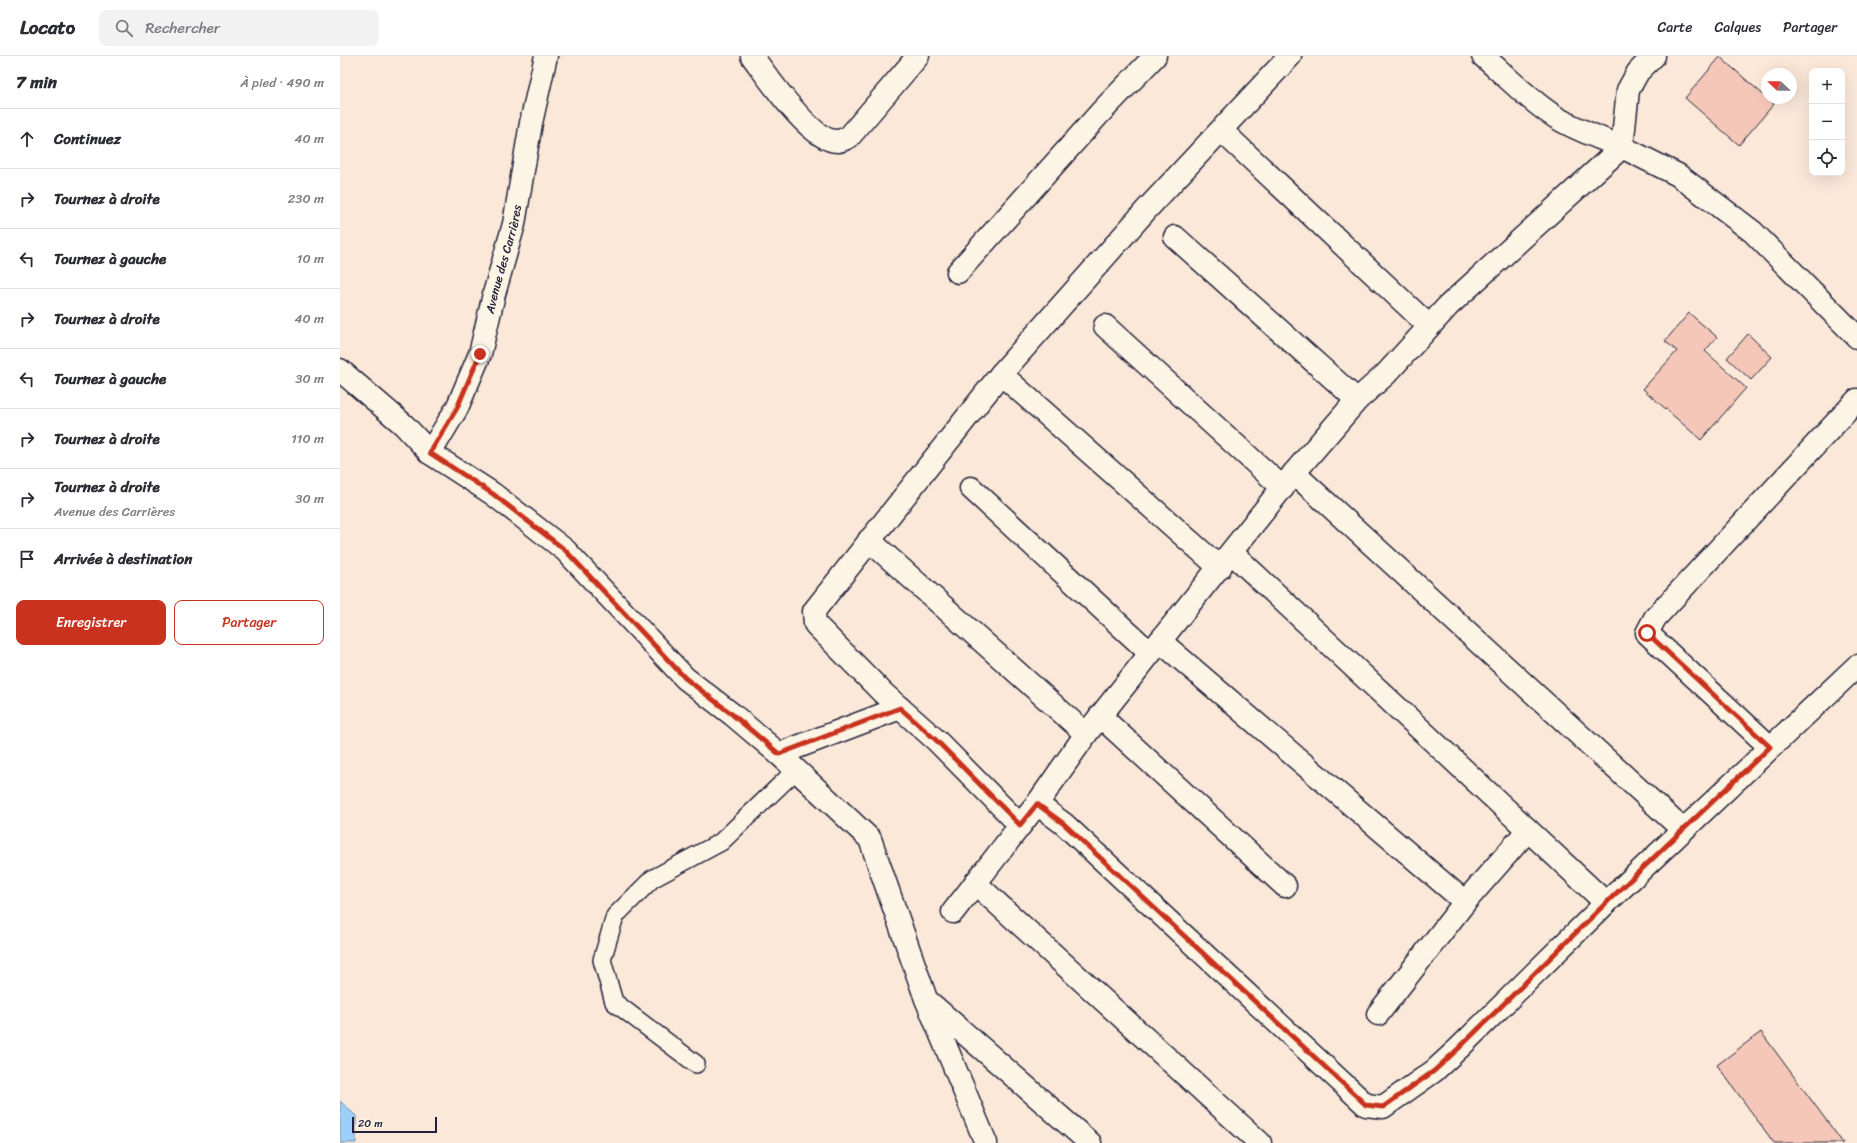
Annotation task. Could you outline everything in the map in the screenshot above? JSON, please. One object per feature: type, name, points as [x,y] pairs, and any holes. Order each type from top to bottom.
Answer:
[{"type":"street","name":"Avenue des Carrières","points":[[430,453],[457,408],[480,354],[494,294],[514,224],[531,123],[546,56]]},
{"type":"street","points":[[752,56],[803,121],[824,138],[838,141],[849,137],[918,56]]},
{"type":"street","points":[[958,272],[1100,113],[1155,56]]},
{"type":"street","points":[[1020,825],[937,741],[884,693],[815,624],[814,611],[868,540],[1000,374],[1147,209],[1222,131],[1290,56]]},
{"type":"street","points":[[1484,56],[1542,107],[1557,118],[1622,147],[1678,175],[1753,232],[1857,337]]},
{"type":"street","points":[[953,912],[1037,804],[1100,716],[1356,400],[1386,374],[1448,306],[1622,147],[1628,90],[1638,72],[1654,56]]},
{"type":"street","points":[[1222,131],[1429,326]]},
{"type":"street","points":[[1175,237],[1356,400]]},
{"type":"street","points":[[1105,326],[1289,481],[1683,830]]},
{"type":"street","points":[[340,370],[404,426],[430,453],[493,494],[565,550],[685,678],[733,715],[779,754],[870,839],[926,999],[986,1143]]},
{"type":"street","points":[[1000,374],[1226,561],[1528,830],[1606,903]]},
{"type":"street","points":[[1770,747],[1647,633],[1655,618],[1857,400]]},
{"type":"street","points":[[971,488],[1155,647],[1465,902]]},
{"type":"street","points":[[868,540],[1086,734]]},
{"type":"street","points":[[1037,804],[1064,824],[1366,1105],[1383,1107],[1434,1071],[1606,903],[1857,666]]},
{"type":"street","points":[[779,754],[900,708]]},
{"type":"street","points":[[1100,716],[1285,886]]},
{"type":"street","points":[[1378,1014],[1465,902],[1528,830]]},
{"type":"street","points":[[975,883],[1260,1143]]},
{"type":"street","points":[[926,999],[1090,1143]]},
{"type":"lane","points":[[696,1064],[614,1002],[602,960],[615,916],[652,879],[720,842],[796,770]]},
{"type":"water","points":[[340,1101],[356,1116],[356,1143],[340,1143]]},
{"type":"building","points":[[1720,57],[1761,93],[1761,104],[1774,104],[1739,145],[1685,98]]},
{"type":"building","points":[[1689,313],[1717,337],[1705,351],[1746,388],[1701,440],[1643,389],[1677,351],[1665,341]]},
{"type":"building","points":[[1748,334],[1772,357],[1751,380],[1727,358]]},
{"type":"building","points":[[1761,1032],[1843,1143],[1774,1143],[1717,1065]]},
{"type":"route","points":[[480,354],[457,408],[430,453],[493,494],[565,550],[685,678],[733,715],[779,754],[900,708],[937,741],[1020,825],[1037,804],[1064,824],[1366,1105],[1383,1107],[1434,1071],[1606,903],[1770,747],[1647,633]]}]
